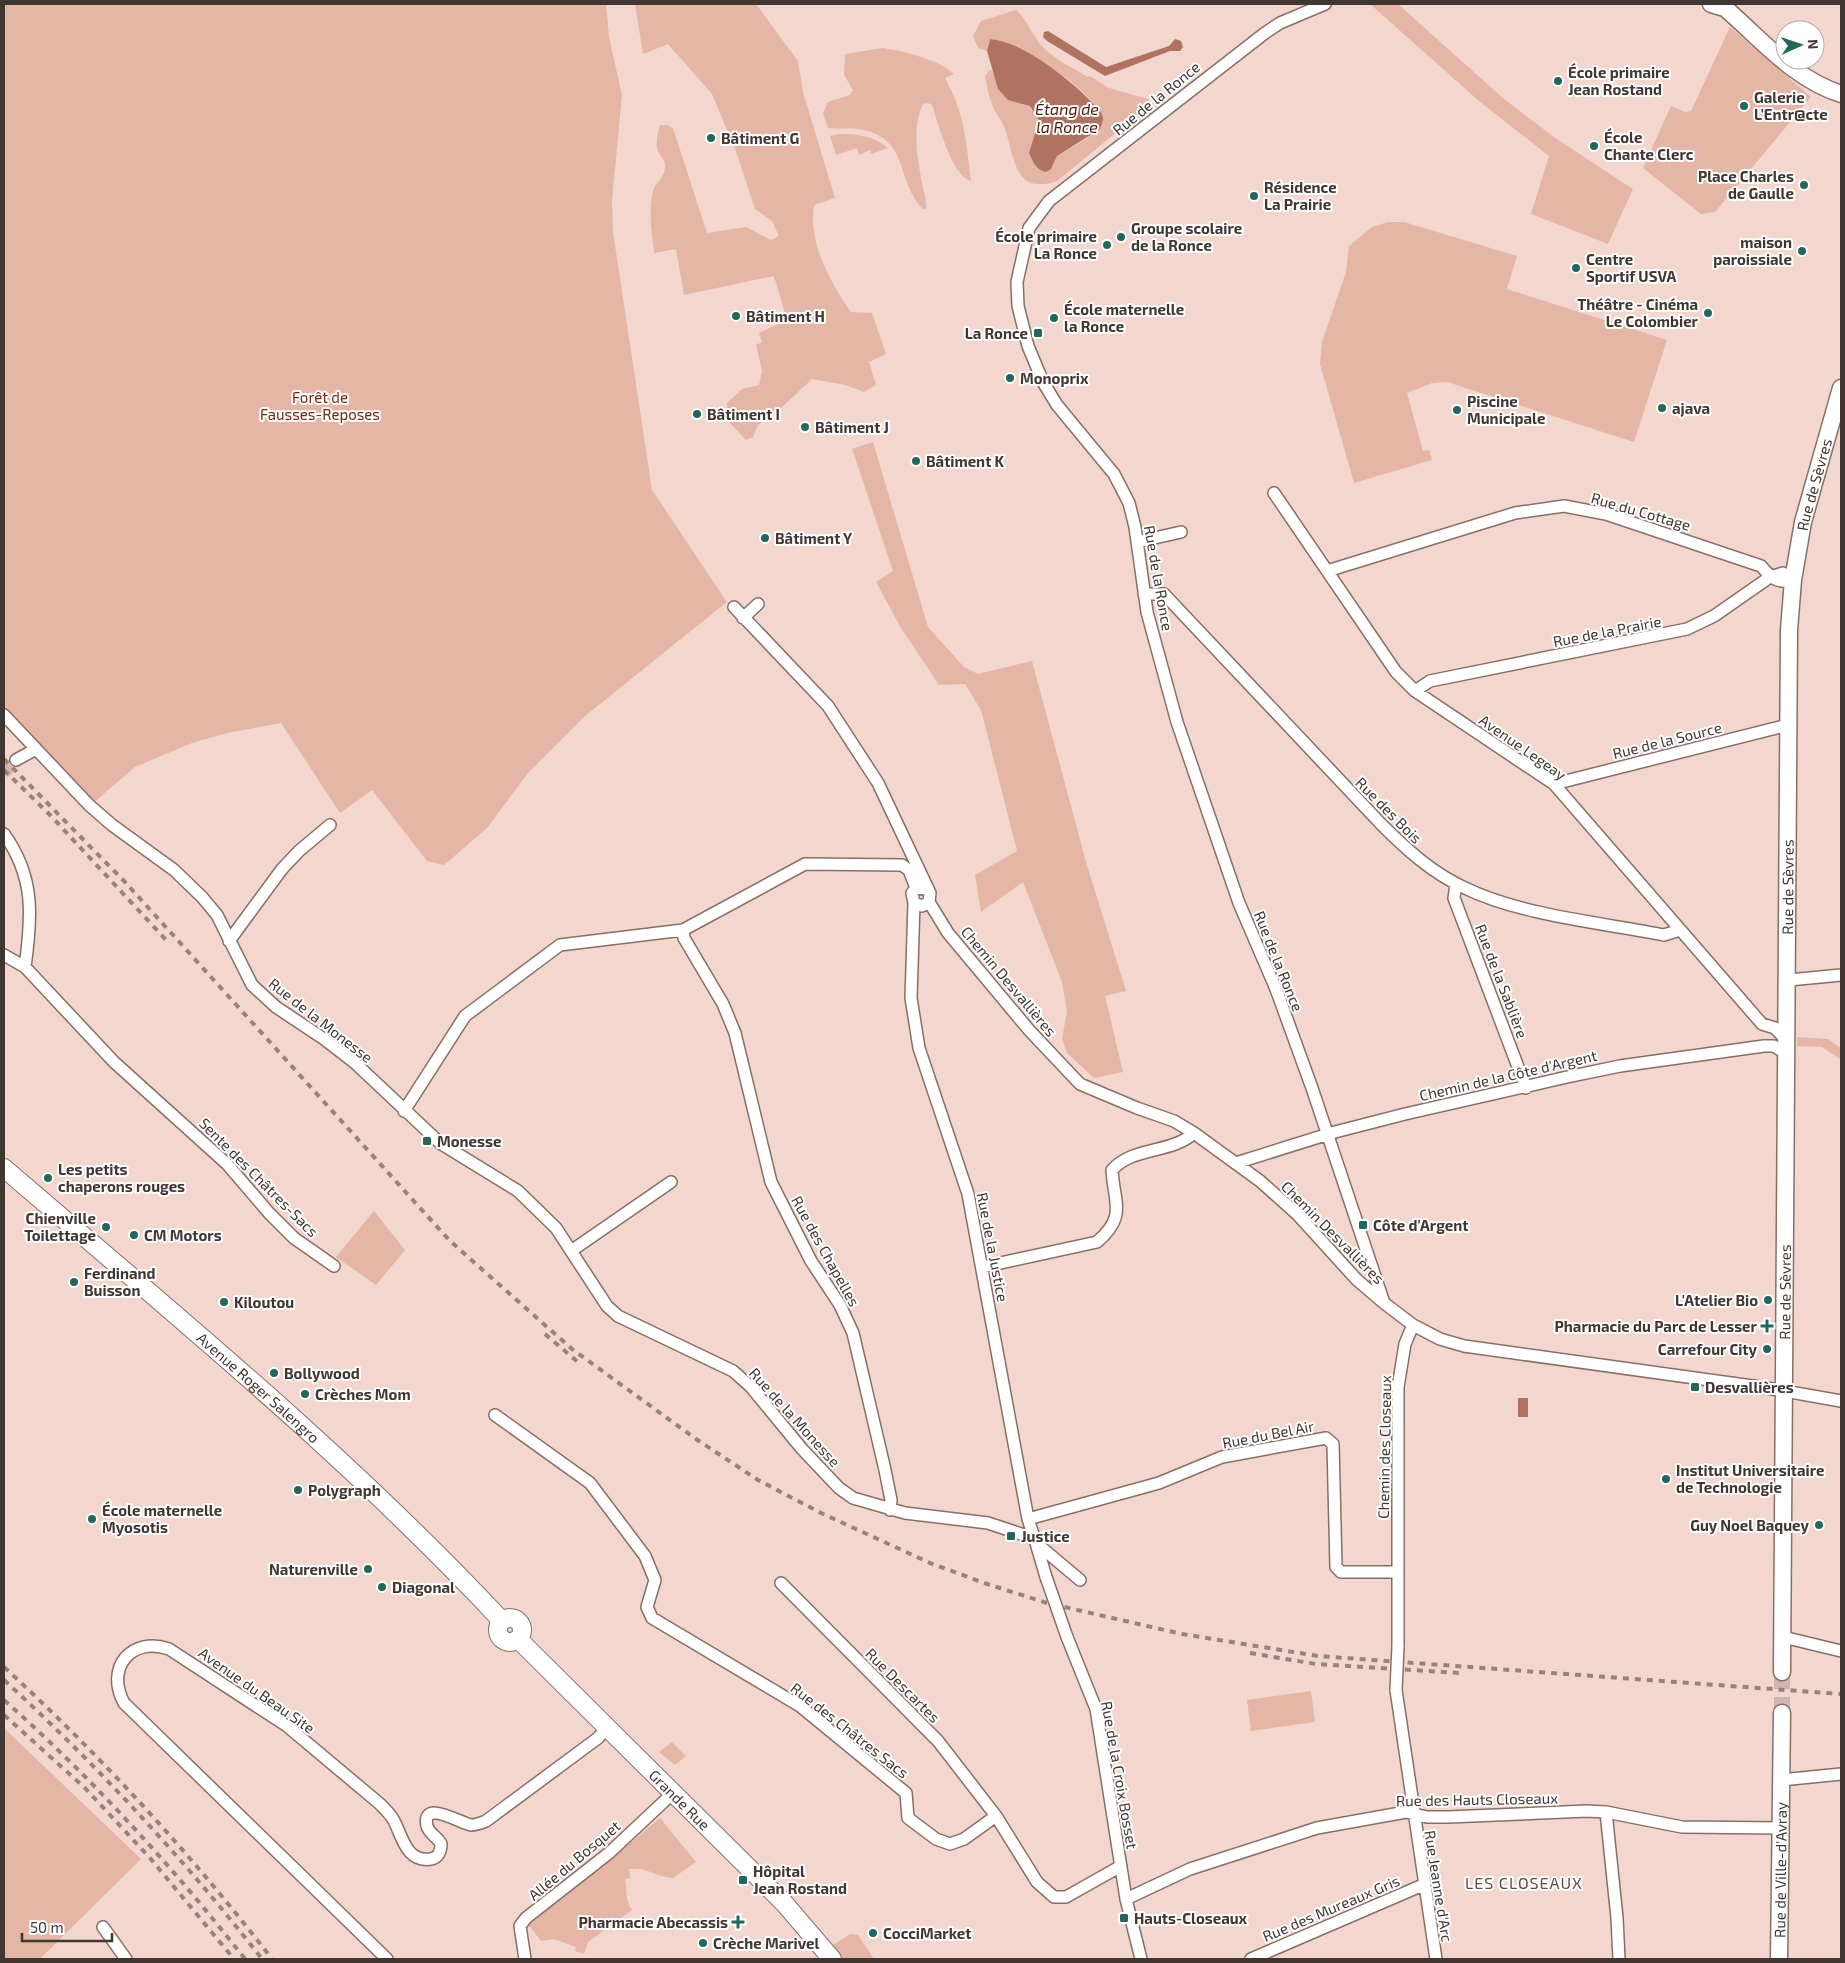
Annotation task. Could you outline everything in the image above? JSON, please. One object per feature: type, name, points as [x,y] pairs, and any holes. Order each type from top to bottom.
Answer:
[{"type":"main road","points":[[1711,4],[1725,8],[1794,70],[1818,86],[1841,94]]},
{"type":"main road","name":"Rue de Sèvres","points":[[1782,1672],[1785,1391],[1783,1368],[1788,980],[1788,725],[1793,580],[1805,513],[1841,388]]},
{"type":"main road","name":"Avenue Roger Salengro","points":[[4,1168],[316,1438],[403,1519],[502,1621],[498,1632],[502,1640],[510,1643],[521,1642]]},
{"type":"main road","name":"Grande Rue","points":[[521,1642],[608,1726],[784,1903],[832,1959]]},
{"type":"main road","name":"Rue de Ville-d'Avray","points":[[1780,1959],[1782,1713]]},
{"type":"street","name":"Rue de la Ronce","points":[[1325,4],[1280,23],[1246,47],[1049,201],[1029,228],[1017,282],[1018,306],[1028,346],[1043,382],[1057,405],[1114,474],[1128,503],[1137,542],[1144,594],[1164,677],[1239,903],[1276,990],[1384,1303]]},
{"type":"street","name":"Avenue Legeay","points":[[1274,493],[1386,658],[1415,691],[1554,784],[1762,1024],[1775,1028],[1786,1040]]},
{"type":"street","name":"Rue du Cottage","points":[[1327,571],[1515,513],[1564,506],[1606,514],[1716,550],[1761,566],[1770,577]]},
{"type":"street","points":[[1137,542],[1181,532]]},
{"type":"street","points":[[1770,577],[1783,573],[1793,580]]},
{"type":"street","name":"Rue de la Prairie","points":[[1415,691],[1430,681],[1687,629],[1714,616],[1770,577]]},
{"type":"street","name":"Rue des Bois","points":[[1144,594],[1164,594],[1403,847],[1433,870],[1456,884],[1516,907],[1664,935],[1680,930]]},
{"type":"street","points":[[743,618],[758,604]]},
{"type":"street","points":[[734,607],[828,706],[878,783],[909,852],[922,889]]},
{"type":"street","name":"Rue de la Monesse","points":[[4,715],[89,805],[112,825],[174,870],[202,897],[217,915],[252,985],[276,1007],[324,1039],[355,1063],[440,1143],[518,1190],[556,1228],[607,1306],[618,1316],[733,1371],[751,1386],[802,1449],[839,1488],[853,1498],[890,1510],[980,1522],[1034,1541]]},
{"type":"street","name":"Rue de la Source","points":[[1554,784],[1788,725]]},
{"type":"street","points":[[16,760],[36,748]]},
{"type":"street","points":[[230,941],[282,869],[299,851],[330,825]]},
{"type":"street","points":[[4,834],[21,863],[29,891],[32,914],[25,967]]},
{"type":"street","points":[[902,865],[909,852]]},
{"type":"street","points":[[404,1111],[466,1016],[560,945],[683,930],[806,864],[902,865],[909,870],[922,889],[930,893],[929,902],[922,906],[914,903],[912,898],[922,889]]},
{"type":"street","name":"Rue de la Sablière","points":[[1456,884],[1454,898],[1526,1088]]},
{"type":"street","name":"Chemin Desvallières","points":[[929,902],[948,933],[1029,1030],[1080,1084],[1137,1108],[1174,1120],[1236,1163],[1298,1215],[1357,1280],[1413,1325],[1440,1339],[1464,1346],[1785,1391],[1841,1402]]},
{"type":"street","name":"Rue de la Justice","points":[[914,903],[911,998],[921,1058],[968,1194],[1028,1519],[1034,1541]]},
{"type":"street","name":"Rue des Chapelles","points":[[683,930],[684,938],[723,1004],[736,1033],[771,1182],[811,1261],[840,1305],[852,1333],[885,1470],[891,1500],[890,1510]]},
{"type":"street","name":"Sente des Châtres-Sacs","points":[[4,955],[25,967],[120,1066],[227,1164],[269,1213],[294,1238],[334,1266]]},
{"type":"street","points":[[1788,980],[1841,975]]},
{"type":"street","name":"Chemin de la Côte d'Argent","points":[[1236,1163],[1327,1135],[1405,1114],[1620,1066],[1764,1046],[1774,1046],[1780,1050],[1786,1040]]},
{"type":"street","points":[[982,1267],[1097,1242],[1111,1229],[1116,1216],[1112,1170],[1119,1163],[1133,1156],[1184,1142],[1194,1133]]},
{"type":"street","points":[[571,1251],[671,1182]]},
{"type":"street","name":"Chemin des Closeaux","points":[[1398,1647],[1398,1387],[1405,1344],[1413,1325]]},
{"type":"street","name":"Rue des Châtres Sacs","points":[[495,1415],[590,1483],[645,1556],[655,1580],[647,1608],[652,1618],[800,1706],[906,1794],[908,1818],[936,1839],[950,1844],[957,1842],[996,1816]]},
{"type":"street","name":"Rue du Bel Air","points":[[1028,1519],[1159,1483],[1222,1457],[1326,1438],[1334,1444],[1336,1567],[1341,1572],[1398,1572]]},
{"type":"street","points":[[1034,1541],[1080,1580]]},
{"type":"street","name":"Rue de la Croix Bosset","points":[[1034,1541],[1067,1637],[1096,1710],[1105,1757],[1111,1817],[1126,1899],[1141,1959]]},
{"type":"street","name":"Rue Descartes","points":[[781,1583],[938,1741],[996,1816]]},
{"type":"street","points":[[1783,1637],[1841,1651]]},
{"type":"street","name":"Avenue du Beau Site","points":[[387,1959],[124,1703],[119,1694],[117,1672],[128,1654],[145,1646],[158,1645],[169,1649],[287,1726],[380,1804],[393,1818],[399,1837],[405,1847],[419,1858],[427,1859],[438,1855],[441,1844],[427,1826],[427,1820],[431,1814],[436,1812],[442,1813],[470,1825],[486,1821],[598,1738],[608,1726]]},
{"type":"street","name":"Rue Jeanne d'Arc","points":[[1398,1647],[1396,1690],[1399,1702],[1404,1757],[1436,1959]]},
{"type":"street","points":[[1781,1780],[1841,1774]]},
{"type":"street","name":"Allée du Bosquet","points":[[525,1959],[520,1926],[526,1918],[609,1853],[673,1793]]},
{"type":"street","name":"Rue des Hauts Closeaux","points":[[1126,1899],[1190,1869],[1317,1828],[1406,1812],[1448,1817],[1587,1810],[1682,1827],[1781,1828]]},
{"type":"street","points":[[1606,1812],[1617,1918],[1619,1959]]},
{"type":"street","points":[[996,1816],[1037,1882],[1054,1897],[1066,1897],[1121,1866]]},
{"type":"street","name":"Rue des Mureaux Gris","points":[[1251,1959],[1423,1884]]},
{"type":"street","points":[[103,1928],[126,1959]]},
{"type":"green space","name":"Forêt de Fausses-Reposes","points":[[4,4],[606,4],[609,37],[622,95],[612,200],[613,232],[652,490],[727,602],[585,716],[528,773],[487,828],[444,865],[427,861],[372,790],[340,813],[281,723],[227,733],[192,743],[135,767],[93,803],[4,708]]},
{"type":"green space","points":[[635,4],[756,4],[798,61],[803,92],[835,198],[814,205],[814,234],[828,275],[851,312],[872,313],[886,354],[869,362],[876,385],[864,392],[845,385],[812,379],[780,409],[758,425],[753,437],[746,440],[728,421],[727,403],[742,389],[759,385],[762,371],[756,345],[762,342],[759,333],[787,320],[774,276],[684,295],[676,249],[654,253],[651,206],[654,188],[663,175],[665,168],[665,163],[658,151],[657,145],[660,125],[667,125],[673,128],[707,233],[746,227],[771,240],[779,236],[772,221],[755,209],[737,154],[712,94],[668,44],[643,54]]},
{"type":"green space","points":[[1370,4],[1398,4],[1504,99],[1554,137],[1633,189],[1608,244],[1531,214],[1549,156],[1479,101]]},
{"type":"green space","points":[[1016,10],[1024,18],[1041,45],[1056,58],[1109,88],[1148,99],[1151,104],[1057,181],[1043,184],[1032,183],[1024,178],[1018,170],[1004,126],[989,96],[985,76],[990,69],[1016,101],[1030,106],[1039,120],[1029,153],[1053,166],[1057,156],[1086,139],[1103,118],[1097,107],[1071,82],[1036,58],[1018,48],[990,39],[987,51],[978,48],[973,36],[981,21]]},
{"type":"green space","points":[[1730,27],[1775,66],[1775,70],[1780,70],[1811,97],[1715,212],[1701,214],[1643,168],[1671,106],[1685,112],[1691,111]]},
{"type":"green space","points":[[883,48],[931,60],[954,74],[945,78],[961,116],[971,181],[964,177],[952,160],[932,105],[928,103],[923,104],[918,122],[916,142],[926,209],[923,209],[914,198],[900,162],[888,142],[878,135],[863,130],[828,128],[823,113],[828,102],[850,95],[853,90],[844,75],[845,54]]},
{"type":"green space","points":[[840,134],[866,136],[888,148],[871,154],[870,150],[859,155],[857,148],[836,155],[830,136]]},
{"type":"green space","points":[[1388,222],[1404,222],[1517,256],[1507,289],[1667,340],[1634,442],[1447,382],[1432,383],[1407,393],[1423,451],[1429,450],[1432,460],[1354,483],[1320,364],[1322,342],[1346,272],[1349,246],[1372,227]]},
{"type":"green space","points":[[873,442],[928,627],[964,667],[978,674],[1032,661],[1086,862],[1126,991],[1105,996],[1123,1072],[1094,1078],[1067,1053],[1062,1039],[1067,1012],[1062,982],[1023,882],[981,912],[975,875],[1017,851],[981,710],[965,684],[939,685],[901,628],[876,582],[893,571],[852,449]]},
{"type":"green space","points":[[1797,1037],[1828,1039],[1841,1048],[1841,1060],[1822,1047],[1797,1046]]},
{"type":"green space","points":[[374,1211],[405,1250],[376,1285],[336,1257]]},
{"type":"green space","points":[[1311,1691],[1315,1722],[1251,1731],[1247,1700]]},
{"type":"green space","points":[[4,1728],[141,1859],[40,1959],[4,1959]]},
{"type":"green space","points":[[672,1742],[686,1756],[675,1765],[659,1752]]},
{"type":"green space","points":[[660,1818],[696,1862],[673,1878],[642,1869],[629,1869],[630,1878],[625,1879],[627,1899],[632,1910],[588,1942],[584,1954],[575,1951],[576,1947],[554,1939],[541,1941],[527,1923],[584,1881]]},
{"type":"green space","points":[[850,1934],[858,1935],[874,1959],[843,1959],[833,1945]]},
{"type":"water","points":[[1048,31],[1106,67],[1169,46],[1175,39],[1181,41],[1183,47],[1180,51],[1170,51],[1105,76],[1047,41],[1043,37],[1044,32]]},
{"type":"water","name":"Étang de la Ronce","points":[[990,39],[1017,47],[1045,63],[1092,102],[1099,109],[1103,118],[1100,129],[1057,156],[1051,169],[1046,172],[1037,167],[1029,153],[1039,120],[1030,106],[1008,100],[998,89],[987,51]]},
{"type":"water","points":[[1518,1398],[1528,1398],[1528,1417],[1518,1417]]},
{"type":"tunnel","points":[[4,774],[16,760]]},
{"type":"tunnel","points":[[1782,1672],[1782,1713]]},
{"type":"railway","points":[[4,759],[125,882],[450,1241],[572,1349],[696,1439],[758,1480],[821,1513],[930,1563],[987,1584],[1047,1603],[1182,1634],[1318,1656],[1841,1694]]},
{"type":"railway","points":[[4,770],[51,816],[168,942]]},
{"type":"railway","points":[[545,1334],[579,1363]]},
{"type":"railway","points":[[1250,1653],[1316,1664],[1459,1673]]},
{"type":"railway","points":[[4,1667],[111,1771],[210,1882],[272,1959]]},
{"type":"railway","points":[[4,1680],[73,1746],[139,1814],[202,1885],[262,1959]]},
{"type":"railway","points":[[4,1700],[69,1761],[130,1824],[189,1890],[245,1959]]},
{"type":"railway","points":[[4,1715],[85,1788],[150,1858],[234,1959]]},
{"type":"place","name":"École primaire Jean Rostand","points":[[1558,81]]},
{"type":"place","name":"Galerie L'Entr@cte","points":[[1744,106]]},
{"type":"place","name":"Bâtiment G","points":[[711,138]]},
{"type":"place","name":"École Chante Clerc","points":[[1594,146]]},
{"type":"place","name":"Place Charles de Gaulle","points":[[1804,185]]},
{"type":"place","name":"Résidence La Prairie","points":[[1254,196]]},
{"type":"place","name":"Groupe scolaire de la Ronce","points":[[1121,237]]},
{"type":"place","name":"École primaire La Ronce","points":[[1107,245]]},
{"type":"place","name":"maison paroissiale","points":[[1802,251]]},
{"type":"place","name":"Centre Sportif USVA","points":[[1576,268]]},
{"type":"place","name":"Théâtre - Cinéma Le Colombier","points":[[1708,313]]},
{"type":"place","name":"Bâtiment H","points":[[736,316]]},
{"type":"place","name":"École maternelle la Ronce","points":[[1054,318]]},
{"type":"place","name":"La Ronce","points":[[1038,333]]},
{"type":"place","name":"Monoprix","points":[[1010,378]]},
{"type":"place","name":"ajava","points":[[1662,408]]},
{"type":"place","name":"Piscine Municipale","points":[[1457,410]]},
{"type":"place","name":"Bâtiment I","points":[[697,414]]},
{"type":"place","name":"Bâtiment J","points":[[805,427]]},
{"type":"place","name":"Bâtiment K","points":[[916,461]]},
{"type":"place","name":"Bâtiment Y","points":[[765,538]]},
{"type":"place","name":"Monesse","points":[[427,1141]]},
{"type":"place","name":"Les petits chaperons rouges","points":[[48,1178]]},
{"type":"place","name":"Côte d'Argent","points":[[1363,1225]]},
{"type":"place","name":"Chienville Toilettage","points":[[106,1227]]},
{"type":"place","name":"CM Motors","points":[[134,1235]]},
{"type":"place","name":"Ferdinand Buisson","points":[[74,1282]]},
{"type":"place","name":"L'Atelier Bio","points":[[1768,1300]]},
{"type":"place","name":"Kiloutou","points":[[224,1302]]},
{"type":"place","name":"Pharmacie du Parc de Lesser","points":[[1767,1326]]},
{"type":"place","name":"Carrefour City","points":[[1767,1349]]},
{"type":"place","name":"Bollywood","points":[[274,1373]]},
{"type":"place","name":"Desvallières","points":[[1695,1387]]},
{"type":"place","name":"Crèches Mom","points":[[305,1394]]},
{"type":"place","name":"Institut Universitaire de Technologie","points":[[1666,1479]]},
{"type":"place","name":"Polygraph","points":[[298,1490]]},
{"type":"place","name":"École maternelle Myosotis","points":[[92,1519]]},
{"type":"place","name":"Guy Noel Baquey","points":[[1819,1525]]},
{"type":"place","name":"Justice","points":[[1011,1536]]},
{"type":"place","name":"Naturenville","points":[[368,1569]]},
{"type":"place","name":"Diagonal","points":[[382,1587]]},
{"type":"place","name":"Hôpital Jean Rostand","points":[[743,1880]]},
{"type":"place","name":"Hauts-Closeaux","points":[[1124,1918]]},
{"type":"place","name":"Pharmacie Abecassis","points":[[738,1922]]},
{"type":"place","name":"CocciMarket","points":[[873,1933]]},
{"type":"place","name":"Crèche Marivel","points":[[703,1943]]},
{"type":"district","name":"LES CLOSEAUX","points":[[1524,1882]]}]
